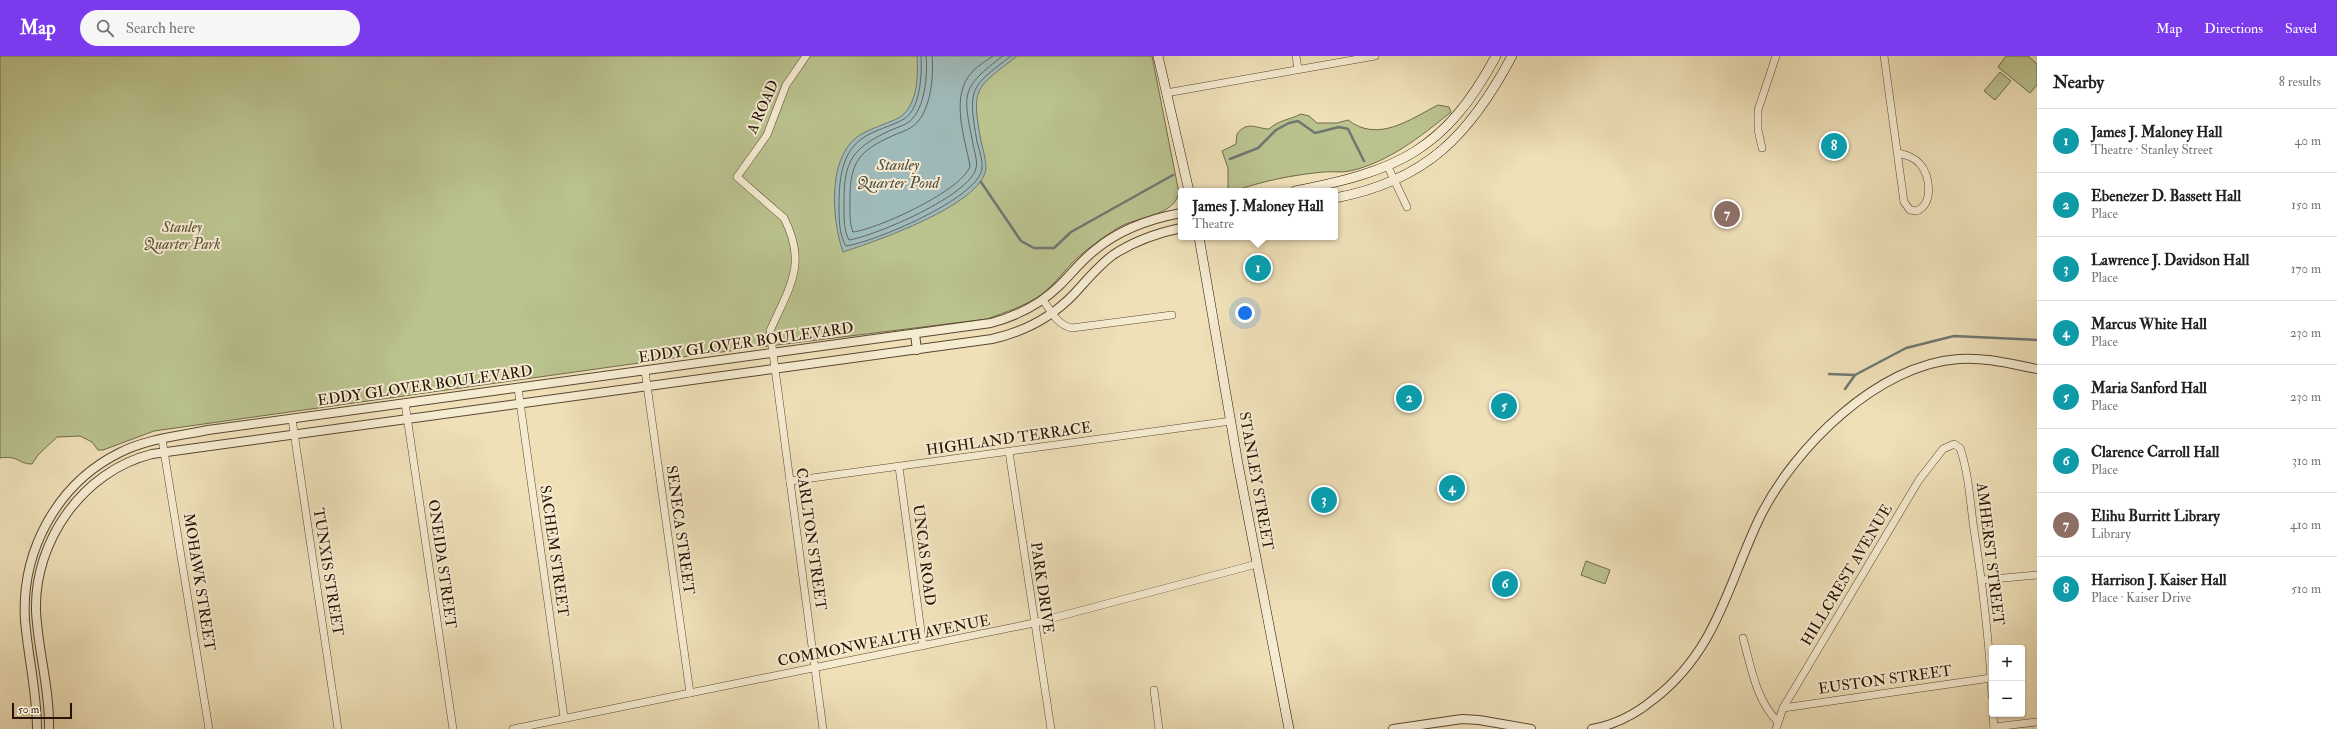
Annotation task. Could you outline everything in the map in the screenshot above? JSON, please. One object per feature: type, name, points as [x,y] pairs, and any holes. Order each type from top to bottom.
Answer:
[{"type":"main road","points":[[1158,56],[1188,188]]},
{"type":"main road","points":[[1310,188],[1349,180],[1388,167],[1422,147],[1451,122],[1475,92],[1496,56]]},
{"type":"main road","points":[[1338,197],[1364,191],[1394,180],[1424,164],[1464,130],[1488,99],[1512,56]]},
{"type":"main road","name":"STANLEY STREET","points":[[1200,240],[1257,564],[1289,729]]},
{"type":"street","name":"A ROAD","points":[[772,354],[770,331],[796,273],[795,251],[792,238],[784,218],[737,177],[767,135],[786,85],[806,56]]},
{"type":"street","points":[[1296,56],[1298,69]]},
{"type":"street","points":[[1166,92],[1375,56]]},
{"type":"street","points":[[1762,148],[1758,130],[1758,110],[1776,56]]},
{"type":"street","points":[[1884,56],[1905,205],[1910,210],[1917,211],[1924,206],[1928,195],[1929,183],[1926,172],[1919,163],[1910,156],[1898,153]]},
{"type":"street","points":[[1388,167],[1407,207]]},
{"type":"street","name":"EDDY GLOVER BOULEVARD","points":[[37,729],[35,693],[25,620],[25,601],[29,569],[42,530],[58,504],[82,478],[119,453],[140,444],[208,430],[772,354],[997,321],[1021,312],[1043,300],[1060,285],[1089,254],[1112,238],[1142,223],[1178,214]]},
{"type":"street","name":"EDDY GLOVER BOULEVARD","points":[[49,729],[36,611],[38,587],[47,550],[53,536],[78,498],[100,479],[126,464],[144,456],[164,452],[917,350],[1000,337],[1026,328],[1052,312],[1070,297],[1100,266],[1118,252],[1148,237],[1178,229]]},
{"type":"street","points":[[1043,300],[1062,324],[1072,328],[1172,315]]},
{"type":"street","points":[[915,334],[917,350]]},
{"type":"street","name":"CARLTON STREET","points":[[772,354],[823,729]]},
{"type":"street","points":[[1592,729],[1622,719],[1641,708],[1669,686],[1692,662],[1714,626],[1749,541],[1774,493],[1808,447],[1843,413],[1895,378],[1930,364],[1958,359],[1982,359],[2037,369]]},
{"type":"street","name":"SENECA STREET","points":[[645,371],[690,693]]},
{"type":"street","name":"SACHEM STREET","points":[[518,388],[564,717]]},
{"type":"street","name":"ONEIDA STREET","points":[[405,403],[453,729]]},
{"type":"street","name":"TUNXIS STREET","points":[[292,419],[338,729]]},
{"type":"street","name":"HIGHLAND TERRACE","points":[[790,481],[1231,421]]},
{"type":"street","name":"MOHAWK STREET","points":[[162,439],[209,729]]},
{"type":"street","name":"AMHERST STREET","points":[[1954,444],[1960,448],[1964,458],[1982,580],[1989,656]]},
{"type":"street","name":"HILLCREST AVENUE","points":[[1777,725],[1783,708],[1919,480],[1944,449],[1954,444]]},
{"type":"street","name":"PARK DRIVE","points":[[1009,452],[1051,729]]},
{"type":"street","name":"UNCAS ROAD","points":[[899,467],[923,646]]},
{"type":"street","points":[[42,530],[53,536]]},
{"type":"street","name":"COMMONWEALTH AVENUE","points":[[513,729],[533,727],[564,717],[1034,623],[1257,564]]},
{"type":"street","points":[[1982,580],[2037,575]]},
{"type":"street","points":[[1742,638],[1759,693],[1768,712],[1777,725]]},
{"type":"street","name":"EUSTON STREET","points":[[1783,708],[1989,678]]},
{"type":"street","points":[[1154,690],[1159,729]]},
{"type":"street","points":[[35,693],[46,692]]},
{"type":"street","points":[[1993,717],[1994,728],[2037,722]]},
{"type":"street","points":[[1393,729],[1473,719],[1531,729]]},
{"type":"green space","name":"Stanley Quarter Park","points":[[0,56],[1152,56],[1178,188],[1178,195],[1175,201],[1170,207],[1162,211],[1126,224],[1112,231],[1074,261],[1051,286],[1036,298],[1016,308],[987,319],[689,356],[154,431],[103,450],[98,450],[92,442],[80,436],[57,437],[38,455],[32,464],[27,464],[6,457],[0,458]]},
{"type":"green space","points":[[2006,56],[2028,56],[2037,64],[2037,85],[2030,93],[1998,67]]},
{"type":"green space","points":[[2000,72],[2011,81],[1995,100],[1984,91]]},
{"type":"green space","points":[[1438,105],[1449,107],[1451,112],[1404,148],[1378,162],[1364,167],[1343,172],[1300,175],[1267,181],[1242,188],[1228,188],[1228,168],[1222,151],[1236,144],[1237,134],[1245,127],[1253,126],[1269,129],[1280,122],[1301,114],[1309,116],[1317,123],[1337,123],[1348,120],[1359,127],[1382,129],[1393,127]]},
{"type":"green space","points":[[1586,561],[1610,570],[1605,584],[1581,575]]},
{"type":"water","name":"Stanley Quarter Pond","points":[[917,56],[1017,56],[992,75],[980,90],[977,99],[976,109],[986,168],[980,182],[967,195],[947,208],[901,231],[843,252],[836,224],[835,208],[836,175],[841,160],[847,147],[857,137],[900,117],[909,108],[915,94]]},
{"type":"waterway","points":[[1230,159],[1258,148],[1276,130],[1289,123],[1298,121],[1315,133],[1339,127],[1348,129],[1364,161]]},
{"type":"waterway","points":[[981,182],[1021,241],[1034,248],[1054,248],[1071,232],[1173,175]]},
{"type":"waterway","points":[[1829,374],[1855,375],[1906,348],[1954,336],[2037,340]]},
{"type":"waterway","points":[[1845,389],[1855,375]]},
{"type":"place","name":"Harrison J. Kaiser Hall","points":[[1834,146]]},
{"type":"place","name":"Elihu Burritt Library","points":[[1727,214]]},
{"type":"place","name":"James J. Maloney Hall","points":[[1258,268]]},
{"type":"place","name":"Ebenezer D. Bassett Hall","points":[[1409,398]]},
{"type":"place","name":"Maria Sanford Hall","points":[[1504,406]]},
{"type":"place","name":"Marcus White Hall","points":[[1452,488]]},
{"type":"place","name":"Lawrence J. Davidson Hall","points":[[1324,500]]},
{"type":"place","name":"Clarence Carroll Hall","points":[[1505,584]]}]
